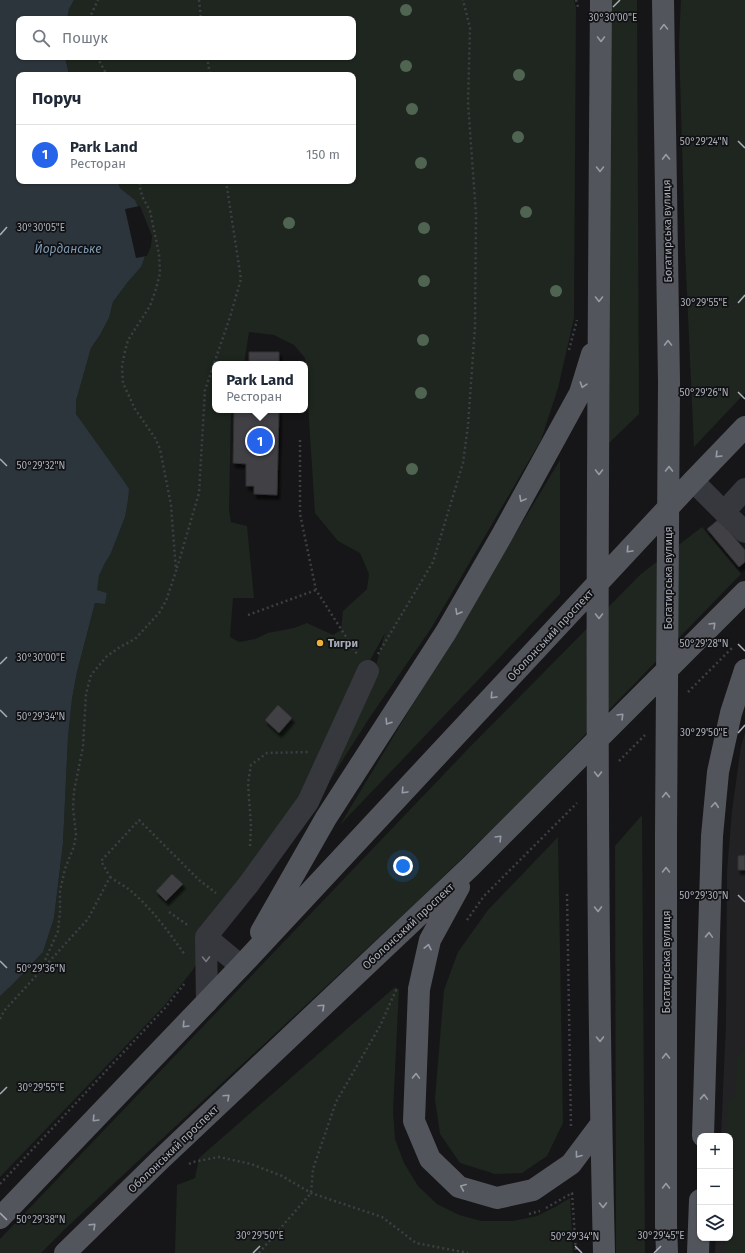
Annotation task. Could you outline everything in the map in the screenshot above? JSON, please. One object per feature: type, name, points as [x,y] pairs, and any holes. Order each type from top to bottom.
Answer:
[{"type":"main road","points":[[601,0],[598,870],[604,1253]]},
{"type":"main road","name":"Богатирська вулиця","points":[[663,0],[669,382],[666,834],[667,1253]]},
{"type":"main road","name":"Оболонський проспект","points":[[241,966],[326,818],[446,632],[502,536],[580,393],[599,334]]},
{"type":"main road","name":"Оболонський проспект","points":[[0,1218],[241,966],[745,427]]},
{"type":"main road","name":"Оболонський проспект","points":[[65,1253],[160,1160],[471,866],[745,592]]},
{"type":"main road","points":[[702,1133],[712,836],[718,772],[731,713],[745,670]]},
{"type":"main road","points":[[471,866],[449,903],[430,940],[419,989],[414,1122],[430,1159],[459,1187],[497,1198],[533,1190],[571,1164],[601,1124]]},
{"type":"main road","points":[[698,1253],[700,1205]]},
{"type":"lane","points":[[693,481],[745,532]]},
{"type":"lane","points":[[724,512],[745,489]]},
{"type":"lane","points":[[207,1002],[206,937],[248,885],[308,802],[368,671]]},
{"type":"lane","points":[[206,937],[241,966]]},
{"type":"path","points":[[90,16],[98,0]]},
{"type":"path","points":[[199,0],[202,16]]},
{"type":"path","points":[[300,440],[300,514],[316,590],[368,671],[433,562],[463,463],[468,425],[476,327],[476,214],[468,102],[470,28],[463,0]]},
{"type":"path","points":[[576,0],[578,14]]},
{"type":"path","points":[[98,60],[105,72]]},
{"type":"path","points":[[208,60],[210,72]]},
{"type":"path","points":[[140,184],[142,196],[150,211],[159,254],[160,273],[150,306],[134,330],[124,351],[122,366],[123,383],[135,409],[155,438],[160,449],[171,505],[176,571]]},
{"type":"path","points":[[216,361],[241,279],[226,184]]},
{"type":"path","points":[[569,353],[577,318]]},
{"type":"path","points":[[41,969],[58,931],[60,891],[65,869],[74,846],[76,835],[73,808],[74,791],[83,747],[86,694],[91,675],[107,656],[135,639],[159,613],[166,601],[199,493],[206,390],[212,372]]},
{"type":"path","points":[[248,615],[316,590]]},
{"type":"path","points":[[250,848],[251,826],[248,783],[251,765],[267,753],[332,751]]},
{"type":"path","points":[[187,958],[167,929],[148,907],[130,890],[110,877],[101,861],[139,820],[199,880],[217,893],[234,902]]},
{"type":"path","points":[[0,1019],[4,1011],[88,919],[110,877]]},
{"type":"path","points":[[567,894],[571,1126],[568,1132]]},
{"type":"path","points":[[0,1184],[165,1008],[186,981]]},
{"type":"path","points":[[259,1253],[311,1193],[313,1169],[336,1102],[380,1026],[398,985]]},
{"type":"path","points":[[189,1164],[218,1157],[234,1159],[251,1164],[282,1176],[311,1193],[382,1217],[416,1243],[468,1253]]},
{"type":"path","points":[[525,1215],[537,1213],[572,1193],[576,1253]]},
{"type":"shaded area","points":[[74,0],[574,0],[576,7],[574,318],[558,388],[541,440],[432,627],[370,717],[316,802],[368,694],[385,633],[347,702],[300,799],[192,971],[164,1006],[0,1177],[0,996],[43,952],[54,918],[63,843],[68,737],[72,699],[77,672],[95,603],[105,604],[107,593],[96,590],[99,576],[111,553],[125,517],[76,414],[76,401],[91,348],[109,318],[113,302],[141,267],[135,200],[120,188],[119,184],[356,184],[356,72],[68,72],[66,60],[356,60],[356,16],[68,16],[69,9]],"holes":[[[249,332],[274,335],[294,345],[305,358],[305,361],[308,361],[308,404],[315,513],[338,541],[360,553],[369,574],[367,589],[343,611],[341,630],[333,635],[307,623],[294,628],[268,633],[255,639],[239,642],[230,637],[233,598],[254,598],[247,526],[231,522],[229,510],[231,413],[212,413],[212,361],[244,361]]]},
{"type":"shaded area","points":[[610,0],[637,0],[639,414],[609,443]]},
{"type":"shaded area","points":[[681,0],[745,0],[745,393],[694,447],[685,249],[679,43]]},
{"type":"shaded area","points":[[560,460],[560,594],[340,825]]},
{"type":"shaded area","points":[[702,527],[741,574],[517,805],[418,901],[41,1253],[0,1253],[0,1239],[467,750],[641,574]]},
{"type":"shaded area","points":[[745,733],[745,1253],[715,1253],[716,1241],[733,1241],[733,1133],[721,1133],[726,1023],[727,871],[732,811],[741,746]]},
{"type":"shaded area","points":[[642,815],[645,1253],[616,1253],[615,846]]},
{"type":"shaded area","points":[[558,837],[563,1123],[547,1156],[522,1173],[495,1174],[460,1163],[440,1134],[435,1099],[444,990],[458,952],[488,910]]},
{"type":"shaded area","points":[[395,987],[399,989],[393,1111],[395,1139],[404,1163],[418,1186],[437,1204],[459,1215],[481,1221],[513,1221],[537,1216],[570,1198],[573,1253],[175,1253],[177,1185],[195,1178],[199,1158]]},
{"type":"shaded area","points":[[745,1049],[745,1253],[725,1253],[725,1241],[733,1241],[733,1133],[727,1133],[728,1105],[735,1096],[737,1060],[739,1054]]},
{"type":"water","name":"Йорданське","points":[[0,0],[74,0],[69,9],[68,16],[16,16],[16,60],[66,60],[68,72],[16,72],[16,184],[119,184],[120,188],[135,200],[150,236],[149,245],[141,267],[113,302],[109,318],[91,348],[76,401],[76,414],[129,489],[128,499],[125,517],[111,553],[99,576],[97,590],[107,593],[105,604],[95,603],[77,672],[72,699],[68,737],[63,843],[54,918],[43,952],[0,996]]},
{"type":"pier","points":[[140,206],[152,236],[151,246],[147,256],[136,258],[125,209]]},
{"type":"building","points":[[249,352],[279,352],[279,361],[249,361]]},
{"type":"building","points":[[234,413],[279,413],[277,495],[254,494],[254,486],[246,486],[246,464],[233,463]]},
{"type":"building","points":[[719,519],[745,550],[745,562],[739,567],[707,529]]},
{"type":"building","points":[[278,705],[292,718],[279,733],[265,720]]},
{"type":"building","points":[[745,855],[745,870],[738,870],[738,856]]},
{"type":"building","points":[[172,874],[183,884],[166,901],[156,891]]},
{"type":"place","name":"Park Land","points":[[260,441]]},
{"type":"place","name":"Тигри","points":[[320,643]]}]
